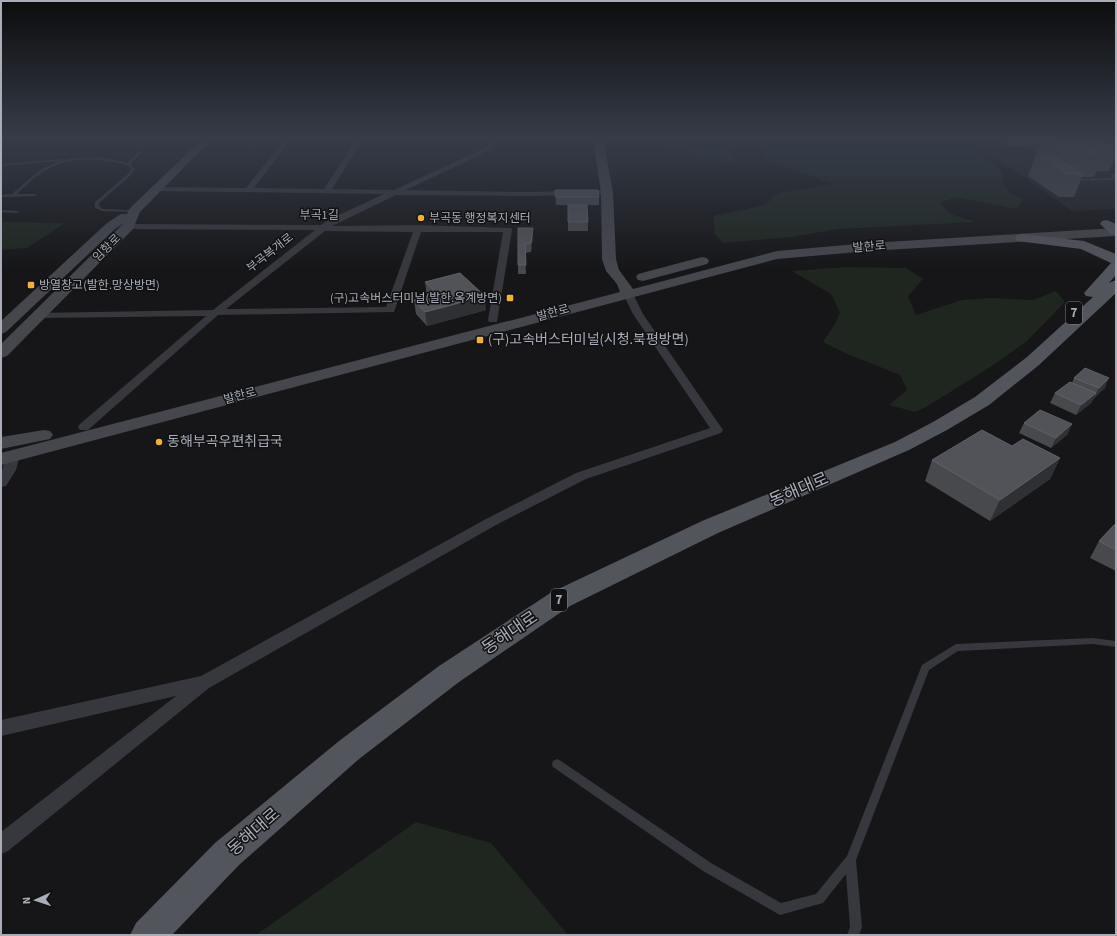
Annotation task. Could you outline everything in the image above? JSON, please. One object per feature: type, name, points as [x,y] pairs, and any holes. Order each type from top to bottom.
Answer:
[{"type":"main road","points":[[1022,238],[1084,245],[1116,260]]},
{"type":"main road","name":"동해대로","points":[[1033,361],[1116,266]]},
{"type":"main road","name":"동해대로","points":[[148,935],[227,854],[349,750],[449,674],[561,599],[710,527],[902,446],[940,426],[982,401],[1033,361],[1116,285]]},
{"type":"street","name":"임항로","points":[[1,353],[129,226],[134,211],[161,183]]},
{"type":"street","points":[[248,191],[254,183]]},
{"type":"street","points":[[326,192],[332,183]]},
{"type":"street","name":"부곡복개로","points":[[84,427],[215,312],[324,227],[331,222],[414,183]]},
{"type":"street","points":[[1,844],[205,682],[491,522],[581,476],[718,430],[638,314],[627,279],[608,259],[607,192],[605,183]]},
{"type":"street","points":[[155,189],[529,194],[607,192]]},
{"type":"street","points":[[1,330],[111,226],[134,211]]},
{"type":"street","name":"부곡1길","points":[[129,226],[508,230],[493,320]]},
{"type":"street","points":[[39,315],[390,310],[418,228]]},
{"type":"street","name":"발한로","points":[[8,457],[627,279],[777,255],[841,249],[1022,238],[1114,228]]},
{"type":"street","name":"발한로","points":[[744,251],[806,243],[1114,228]]},
{"type":"street","points":[[627,279],[648,272],[669,269],[714,258]]},
{"type":"street","name":"발한로","points":[[1,443],[84,427],[578,298],[627,279]]},
{"type":"street","points":[[1,436],[38,436]]},
{"type":"street","points":[[1,483],[9,470],[8,457]]},
{"type":"street","points":[[1,728],[205,682]]},
{"type":"lane","points":[[13,196],[28,183]]},
{"type":"lane","points":[[120,183],[97,203],[97,207],[102,210],[134,211]]},
{"type":"lane","points":[[1,196],[35,195]]},
{"type":"lane","points":[[1,211],[17,212]]},
{"type":"lane","points":[[558,764],[707,867],[780,909],[820,899],[851,860],[925,668],[956,648],[1094,641],[1116,644]]},
{"type":"lane","points":[[851,860],[856,927],[853,935]]},
{"type":"shaded area","points":[[829,183],[1002,183],[1010,193],[1023,200],[1017,209],[956,197],[939,203],[951,214],[976,222],[838,229],[791,237],[723,243],[715,234],[713,216],[765,205],[778,193],[833,184]]},
{"type":"shaded area","points":[[1032,183],[1116,183],[1116,209],[1072,211]]},
{"type":"shaded area","points":[[1,222],[65,223],[27,248],[1,250]]},
{"type":"shaded area","points":[[846,267],[906,268],[923,279],[908,296],[916,315],[962,300],[992,298],[1033,300],[1056,291],[1065,302],[1027,341],[992,366],[926,407],[915,412],[889,405],[907,390],[900,375],[845,353],[823,342],[835,324],[840,312],[831,294],[792,271]]},
{"type":"shaded area","points":[[416,822],[491,843],[568,935],[256,935]]},
{"type":"building","points":[[555,190],[598,190],[599,197],[556,197]]},
{"type":"building","points":[[568,205],[587,205],[588,222],[568,222]]},
{"type":"building","points":[[518,228],[533,228],[531,243],[525,244],[526,265],[518,265]]},
{"type":"building","points":[[460,273],[485,296],[425,312],[414,300],[438,294],[425,282]]},
{"type":"building","points":[[1085,368],[1109,378],[1099,388],[1074,378]]},
{"type":"building","points":[[1070,382],[1096,393],[1081,405],[1055,393]]},
{"type":"building","points":[[1040,410],[1072,424],[1056,438],[1024,423]]},
{"type":"building","points":[[982,430],[1012,446],[1023,439],[1060,458],[1000,500],[932,460]]},
{"type":"building","points":[[1116,523],[1116,550],[1099,541]]},
{"type":"place","name":"부곡동 행정복지센터","points":[[421,218]]},
{"type":"place","name":"방열창고(발한.망상방면)","points":[[31,285]]},
{"type":"place","name":"(구)고속버스터미널(발한.옥계방면)","points":[[510,298]]},
{"type":"place","name":"(구)고속버스터미널(시청.북평방면)","points":[[480,340]]},
{"type":"place","name":"동해부곡우편취급국","points":[[159,442]]}]
